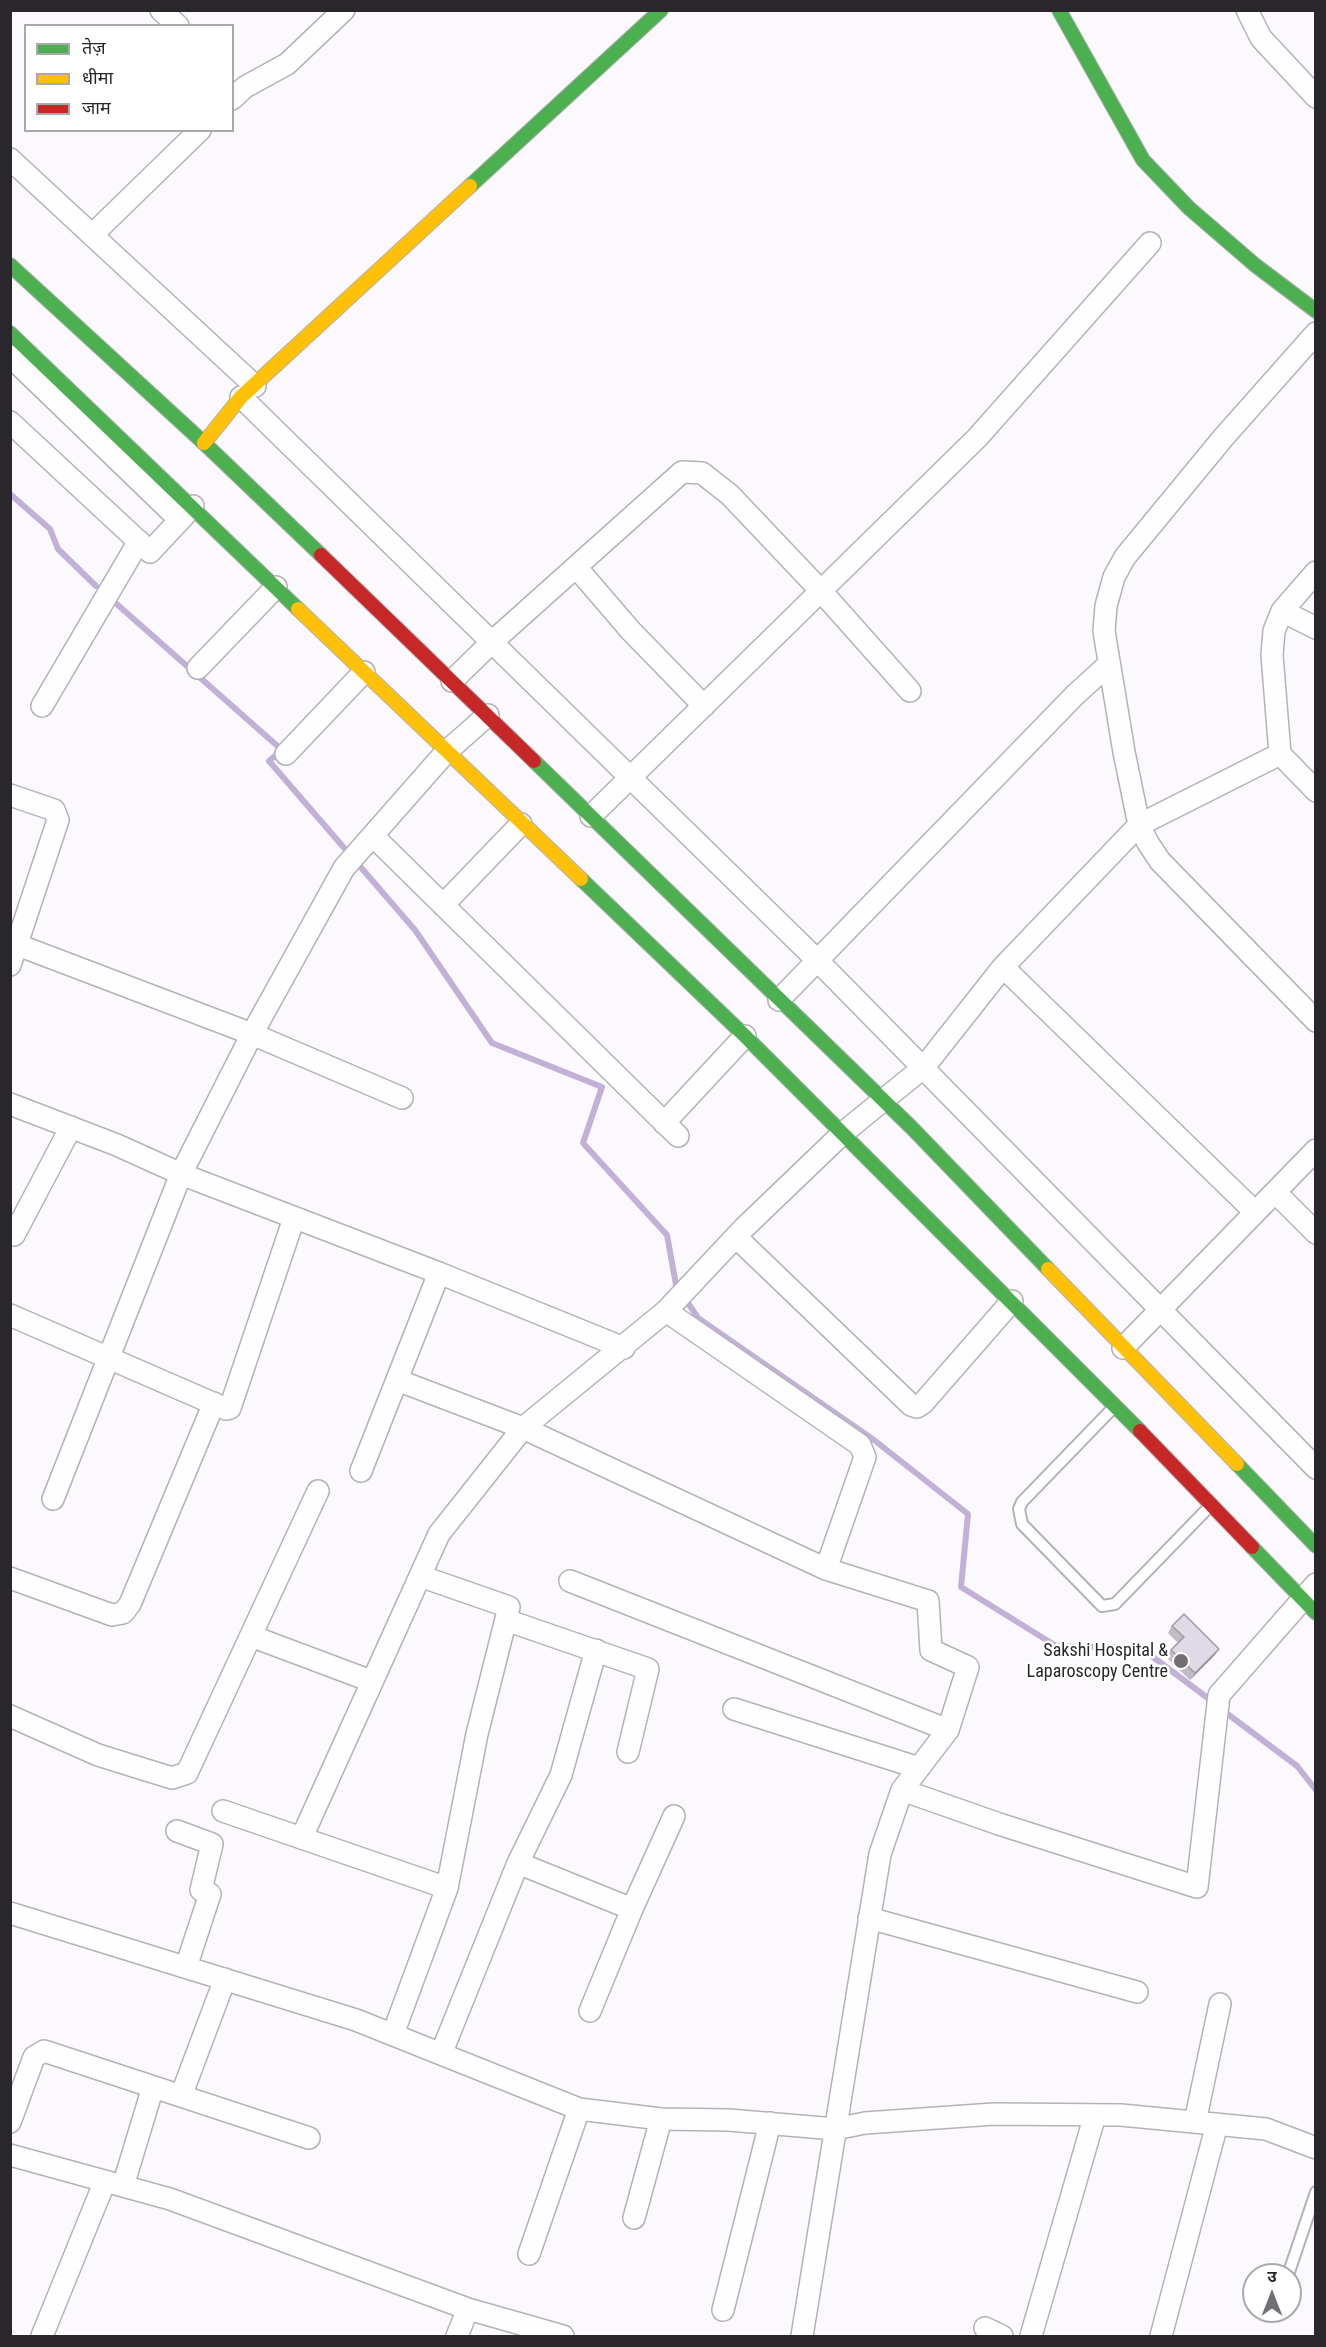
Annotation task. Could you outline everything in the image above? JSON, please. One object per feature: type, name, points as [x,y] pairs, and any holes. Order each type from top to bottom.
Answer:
[{"type":"street","points":[[161,10],[176,24]]},
{"type":"street","points":[[237,87],[287,64],[344,10]]},
{"type":"street","points":[[204,443],[248,392],[661,10]]},
{"type":"street","points":[[1059,10],[1143,160],[1189,208],[1255,265],[1316,311]]},
{"type":"street","points":[[1247,10],[1261,38],[1316,97]]},
{"type":"street","points":[[92,235],[198,132]]},
{"type":"street","points":[[10,159],[92,235],[492,642],[924,1067],[1316,1468]]},
{"type":"street","points":[[591,816],[977,438],[1150,243]]},
{"type":"street","points":[[10,265],[204,443],[488,715],[882,1099],[1316,1546]]},
{"type":"street","points":[[10,333],[187,513]]},
{"type":"street","points":[[1316,333],[1223,438],[1125,557],[1114,577],[1106,606],[1104,631],[1139,825],[1160,861],[1316,1021]]},
{"type":"street","points":[[10,356],[187,513],[276,587],[745,1036],[1012,1301],[1211,1505],[1311,1598],[1219,1695],[1197,1887],[999,1824],[902,1790]]},
{"type":"street","points":[[10,422],[150,552],[187,513]]},
{"type":"street","points":[[452,681],[492,642],[682,472],[702,473],[730,495],[821,591],[910,692]]},
{"type":"street","points":[[42,706],[139,541]]},
{"type":"street","points":[[576,567],[631,631],[704,706]]},
{"type":"street","points":[[1316,572],[1282,611],[1274,631],[1272,655],[1280,754],[1316,791]]},
{"type":"street","points":[[198,668],[276,587]]},
{"type":"street","points":[[1282,611],[1316,628]]},
{"type":"street","points":[[779,1000],[1075,695],[1109,664]]},
{"type":"street","points":[[286,754],[364,672]]},
{"type":"street","points":[[52,1499],[181,1174],[252,1034],[350,860],[446,752],[488,715]]},
{"type":"street","points":[[302,1838],[439,1534],[523,1428],[624,1348],[666,1311],[736,1237],[843,1133],[924,1067],[1003,967],[1139,825],[1280,754]]},
{"type":"street","points":[[10,795],[54,810],[58,820],[14,943],[10,965]]},
{"type":"street","points":[[444,905],[521,824]]},
{"type":"street","points":[[373,836],[671,1130],[745,1036]]},
{"type":"street","points":[[14,943],[252,1034],[402,1098]]},
{"type":"street","points":[[1003,967],[1256,1212]]},
{"type":"street","points":[[10,1104],[71,1127],[181,1174],[439,1273],[624,1348]]},
{"type":"street","points":[[14,1235],[71,1127]]},
{"type":"street","points":[[1123,1348],[1316,1150]]},
{"type":"street","points":[[1275,1192],[1316,1233]]},
{"type":"street","points":[[10,1315],[226,1409],[233,1405],[294,1218]]},
{"type":"street","points":[[736,1237],[911,1405],[917,1407],[1012,1301]]},
{"type":"street","points":[[361,1471],[439,1273]]},
{"type":"street","points":[[666,1311],[860,1444],[865,1457],[826,1569]]},
{"type":"street","points":[[397,1380],[523,1428],[826,1569],[928,1601],[931,1650],[968,1667],[948,1730],[902,1790],[880,1854],[802,2337]]},
{"type":"street","points":[[10,1578],[112,1615],[123,1613],[130,1604],[214,1403]]},
{"type":"street","points":[[10,1716],[98,1755],[172,1778],[181,1777],[191,1766],[318,1491]]},
{"type":"street","points":[[393,2034],[447,1888],[477,1734],[509,1607],[420,1576]]},
{"type":"street","points":[[570,1581],[948,1730]]},
{"type":"street","points":[[506,1620],[648,1669],[628,1752]]},
{"type":"street","points":[[251,1636],[371,1681]]},
{"type":"street","points":[[441,2054],[518,1863],[561,1775],[596,1650]]},
{"type":"street","points":[[734,1709],[919,1768]]},
{"type":"street","points":[[223,1810],[447,1888]]},
{"type":"street","points":[[590,2011],[632,1909],[675,1816]]},
{"type":"street","points":[[177,1831],[212,1844],[201,1890],[210,1894],[186,1967]]},
{"type":"street","points":[[518,1863],[632,1909]]},
{"type":"street","points":[[10,1913],[356,2020],[579,2109],[661,2119],[770,2123],[835,2129],[865,2123],[994,2114],[1095,2115],[1266,2129],[1316,2148]]},
{"type":"street","points":[[869,1918],[1137,1992]]},
{"type":"street","points":[[181,2096],[225,1979]]},
{"type":"street","points":[[1195,2122],[1220,2004]]},
{"type":"street","points":[[10,2122],[34,2057],[44,2051],[309,2138]]},
{"type":"street","points":[[42,2337],[114,2184],[153,2087]]},
{"type":"street","points":[[529,2254],[579,2109]]},
{"type":"street","points":[[1030,2337],[1095,2115]]},
{"type":"street","points":[[634,2218],[661,2119]]},
{"type":"street","points":[[723,2310],[770,2123]]},
{"type":"street","points":[[1161,2337],[1217,2124]]},
{"type":"street","points":[[10,2155],[170,2199],[468,2309],[562,2337]]},
{"type":"street","points":[[457,2337],[468,2309]]},
{"type":"lane","points":[[1115,1406],[1022,1502],[1019,1516],[1022,1524],[1102,1606],[1107,1607],[1115,1604],[1211,1505]]},
{"type":"lane","points":[[1292,2263],[1316,2192]]},
{"type":"building","points":[[1184,1614],[1219,1649],[1195,1673],[1171,1650],[1184,1637],[1172,1626]]},
{"type":"waterway","points":[[10,494],[50,529],[58,549],[96,586]]},
{"type":"waterway","points":[[111,599],[282,750],[269,761],[415,930],[492,1043],[602,1087],[583,1143],[667,1235],[676,1285],[698,1318],[874,1440],[968,1514],[961,1587],[1056,1646],[1141,1648],[1213,1702]]},
{"type":"waterway","points":[[1221,1709],[1297,1766],[1316,1790]]},
{"type":"traffic: fast","points":[[470,186],[661,10]]},
{"type":"traffic: fast","points":[[1059,10],[1143,160],[1189,208],[1255,265],[1316,311]]},
{"type":"traffic: fast","points":[[10,265],[204,443],[321,555]]},
{"type":"traffic: fast","points":[[10,333],[298,609]]},
{"type":"traffic: fast","points":[[534,761],[912,1128],[1048,1269]]},
{"type":"traffic: fast","points":[[581,879],[745,1036],[1140,1431]]},
{"type":"traffic: fast","points":[[1237,1464],[1316,1546]]},
{"type":"traffic: fast","points":[[1252,1547],[1316,1613]]},
{"type":"traffic: slow","points":[[204,443],[241,397],[470,186]]},
{"type":"traffic: slow","points":[[298,609],[581,879]]},
{"type":"traffic: slow","points":[[1048,1269],[1237,1464]]},
{"type":"traffic: jam","points":[[321,555],[534,761]]},
{"type":"traffic: jam","points":[[1140,1431],[1252,1547]]},
{"type":"place","name":"Sakshi Hospital & Laparoscopy Centre","points":[[1181,1661]]}]
